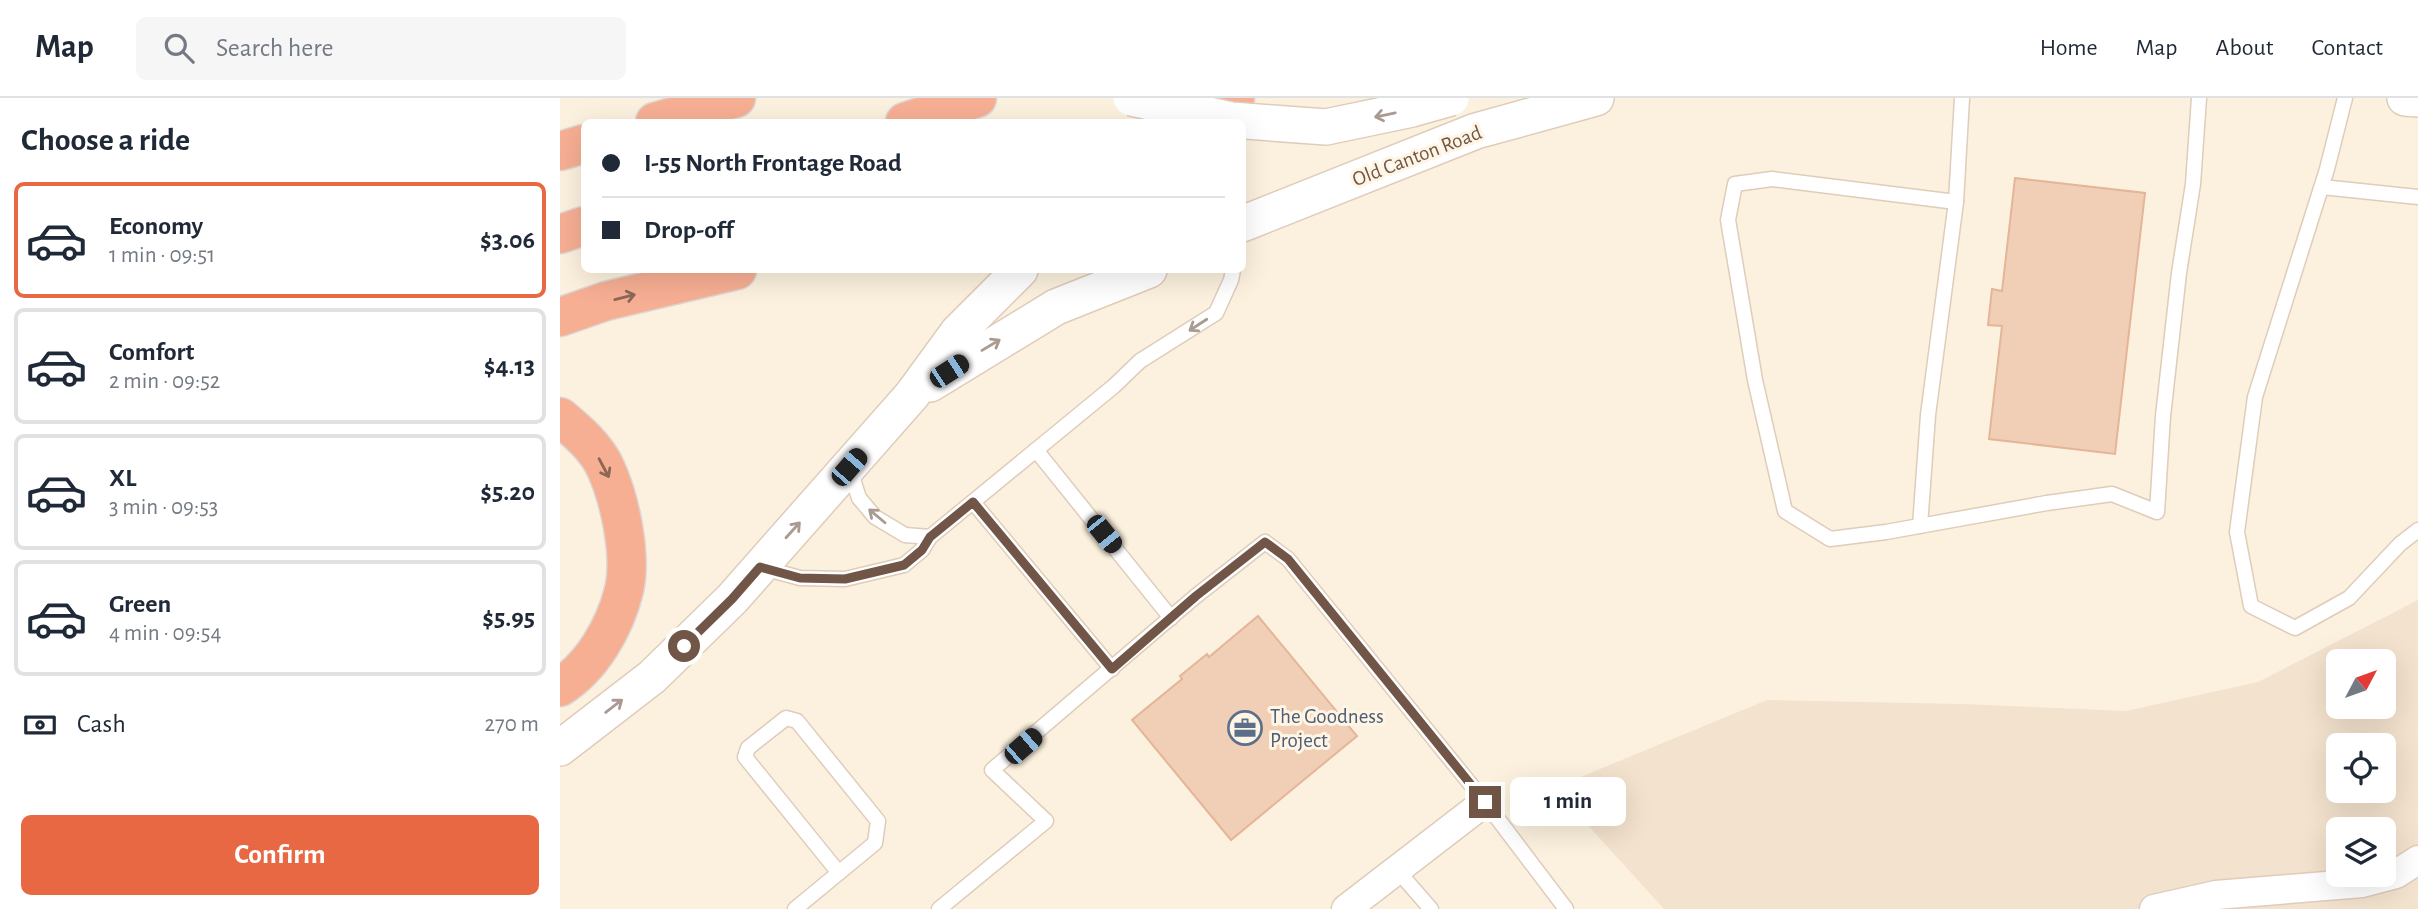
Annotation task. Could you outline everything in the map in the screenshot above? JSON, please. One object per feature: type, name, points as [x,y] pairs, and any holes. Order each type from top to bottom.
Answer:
[{"type":"highway","points":[[665,119],[736,98]]},
{"type":"highway","points":[[914,119],[977,98]]},
{"type":"highway","points":[[1179,119],[1235,98]]},
{"type":"highway","points":[[560,151],[581,145]]},
{"type":"highway","points":[[560,234],[581,227]]},
{"type":"highway","points":[[560,317],[606,301],[724,273]]},
{"type":"highway","points":[[560,417],[581,435],[606,467],[619,508],[626,551],[624,589],[605,638],[574,678],[560,687]]},
{"type":"street","name":"Old Canton Road","points":[[1131,98],[1227,119]]},
{"type":"street","points":[[1215,119],[1250,98]]},
{"type":"street","name":"Old Canton Road","points":[[1246,121],[1326,127],[1451,98]]},
{"type":"street","name":"Old Canton Road","points":[[1246,222],[1476,131],[1595,98]]},
{"type":"street","points":[[2405,98],[2418,99]]},
{"type":"street","points":[[560,748],[652,677],[732,599],[912,395],[958,332],[1017,273]]},
{"type":"street","points":[[912,395],[1056,307],[1142,273]]},
{"type":"street","points":[[1346,909],[1485,802]]},
{"type":"street","points":[[2154,909],[2216,895],[2362,883],[2396,874],[2418,860]]},
{"type":"lane","points":[[1920,526],[1928,415],[1956,202],[1962,98]]},
{"type":"lane","points":[[1956,202],[1772,179],[1735,184],[1728,220],[1755,380],[1784,511],[1830,539],[2047,503],[2112,495],[2157,512],[2163,416],[2179,273],[2193,184],[2199,98]]},
{"type":"lane","points":[[2345,98],[2322,187],[2255,397],[2237,532],[2251,606],[2295,628],[2349,598],[2400,544],[2418,530]]},
{"type":"lane","points":[[2322,187],[2418,197]]},
{"type":"lane","points":[[760,567],[800,578],[845,579],[904,565],[922,550],[930,537],[1140,361],[1216,313],[1232,273]]},
{"type":"lane","points":[[1036,450],[1171,618]]},
{"type":"lane","points":[[849,467],[859,498],[875,517],[905,535],[930,537]]},
{"type":"lane","points":[[973,502],[1112,669]]},
{"type":"lane","points":[[939,909],[1046,821],[992,770],[1265,542],[1288,559],[1485,802],[1566,909]]},
{"type":"lane","points":[[795,909],[839,873],[875,843],[878,821],[797,721],[786,718],[748,748],[745,757],[839,873]]},
{"type":"lane","points":[[1397,870],[1432,909]]},
{"type":"shaded area","points":[[2418,600],[2418,909],[1664,909],[1554,788],[1767,700],[2126,711],[2258,682]]},
{"type":"building","points":[[2015,178],[2145,193],[2115,454],[1989,439],[2002,326],[1988,325],[1992,289],[2002,291]]},
{"type":"building","name":"The Goodness Project","points":[[1258,616],[1357,736],[1231,840],[1132,720],[1182,679],[1180,676],[1207,654],[1209,657]]},
{"type":"place","name":"The Goodness Project","points":[[1245,728]]},
{"type":"route","points":[[684,646],[760,567],[800,578],[845,579],[904,565],[922,550],[930,537],[973,502],[1112,669],[1196,596],[1265,542],[1288,559],[1485,802]]}]
